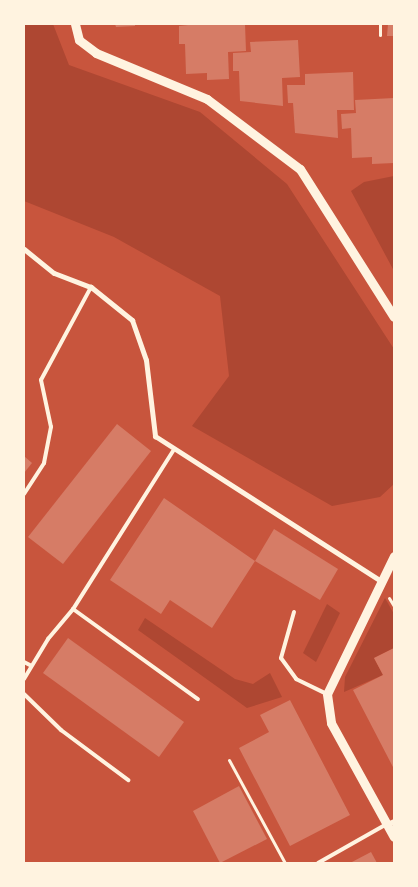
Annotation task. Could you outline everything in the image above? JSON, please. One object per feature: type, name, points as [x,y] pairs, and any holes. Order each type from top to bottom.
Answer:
[{"type":"street","points":[[75,24],[79,40],[96,53],[208,99],[300,169],[394,318]]},
{"type":"street","points":[[24,249],[54,273],[91,287],[132,320],[146,360],[150,423],[155,436],[173,451],[379,580]]},
{"type":"street","points":[[394,556],[379,580],[327,694],[331,723],[391,822],[394,837]]},
{"type":"lane","points":[[24,494],[44,463],[52,427],[40,380],[91,287]]},
{"type":"lane","points":[[24,679],[30,665],[73,609],[173,451]]},
{"type":"lane","points":[[73,609],[198,700]]},
{"type":"lane","points":[[294,612],[281,658],[296,679],[327,694]]},
{"type":"lane","points":[[24,662],[30,665]]},
{"type":"lane","points":[[24,694],[61,730],[128,780]]},
{"type":"lane","points":[[318,863],[391,822]]},
{"type":"path","points":[[380,24],[380,35]]},
{"type":"path","points":[[229,760],[285,863]]},
{"type":"shaded area","points":[[24,24],[53,24],[69,65],[200,112],[287,184],[394,349],[394,484],[380,497],[332,506],[192,426],[229,376],[220,296],[114,237],[24,201]]},
{"type":"shaded area","points":[[394,176],[394,271],[351,191],[364,182]]},
{"type":"shaded area","points":[[385,598],[394,614],[394,648],[374,658],[383,675],[344,692],[345,677]]},
{"type":"shaded area","points":[[327,604],[340,613],[316,662],[303,653]]},
{"type":"shaded area","points":[[145,618],[235,679],[253,684],[270,673],[282,697],[247,708],[138,630]]},
{"type":"building","points":[[115,24],[135,24],[135,26],[116,27]]},
{"type":"building","points":[[245,24],[246,51],[228,52],[229,79],[207,80],[207,73],[186,74],[185,44],[179,44],[179,26]]},
{"type":"building","points":[[388,24],[394,24],[394,36],[387,36]]},
{"type":"building","points":[[298,40],[300,77],[282,78],[283,106],[240,101],[239,71],[233,71],[233,53],[251,52],[250,42]]},
{"type":"building","points":[[353,72],[354,110],[337,110],[338,138],[295,133],[293,103],[288,103],[287,85],[305,85],[305,74]]},
{"type":"building","points":[[394,98],[394,163],[372,164],[372,157],[352,158],[351,128],[342,129],[341,114],[356,113],[355,100]]},
{"type":"building","points":[[117,424],[151,451],[63,564],[28,537]]},
{"type":"building","points":[[24,456],[32,463],[24,473]]},
{"type":"building","points":[[164,498],[255,561],[212,628],[170,600],[161,614],[110,580]]},
{"type":"building","points":[[274,529],[338,569],[320,600],[255,561]]},
{"type":"building","points":[[68,638],[184,722],[159,757],[43,673]]},
{"type":"building","points":[[394,648],[394,769],[353,690],[383,675],[374,658]]},
{"type":"building","points":[[290,700],[350,815],[290,846],[239,748],[269,732],[260,715]]},
{"type":"building","points":[[239,786],[267,839],[220,863],[193,811]]},
{"type":"building","points":[[371,852],[377,863],[350,863]]}]
